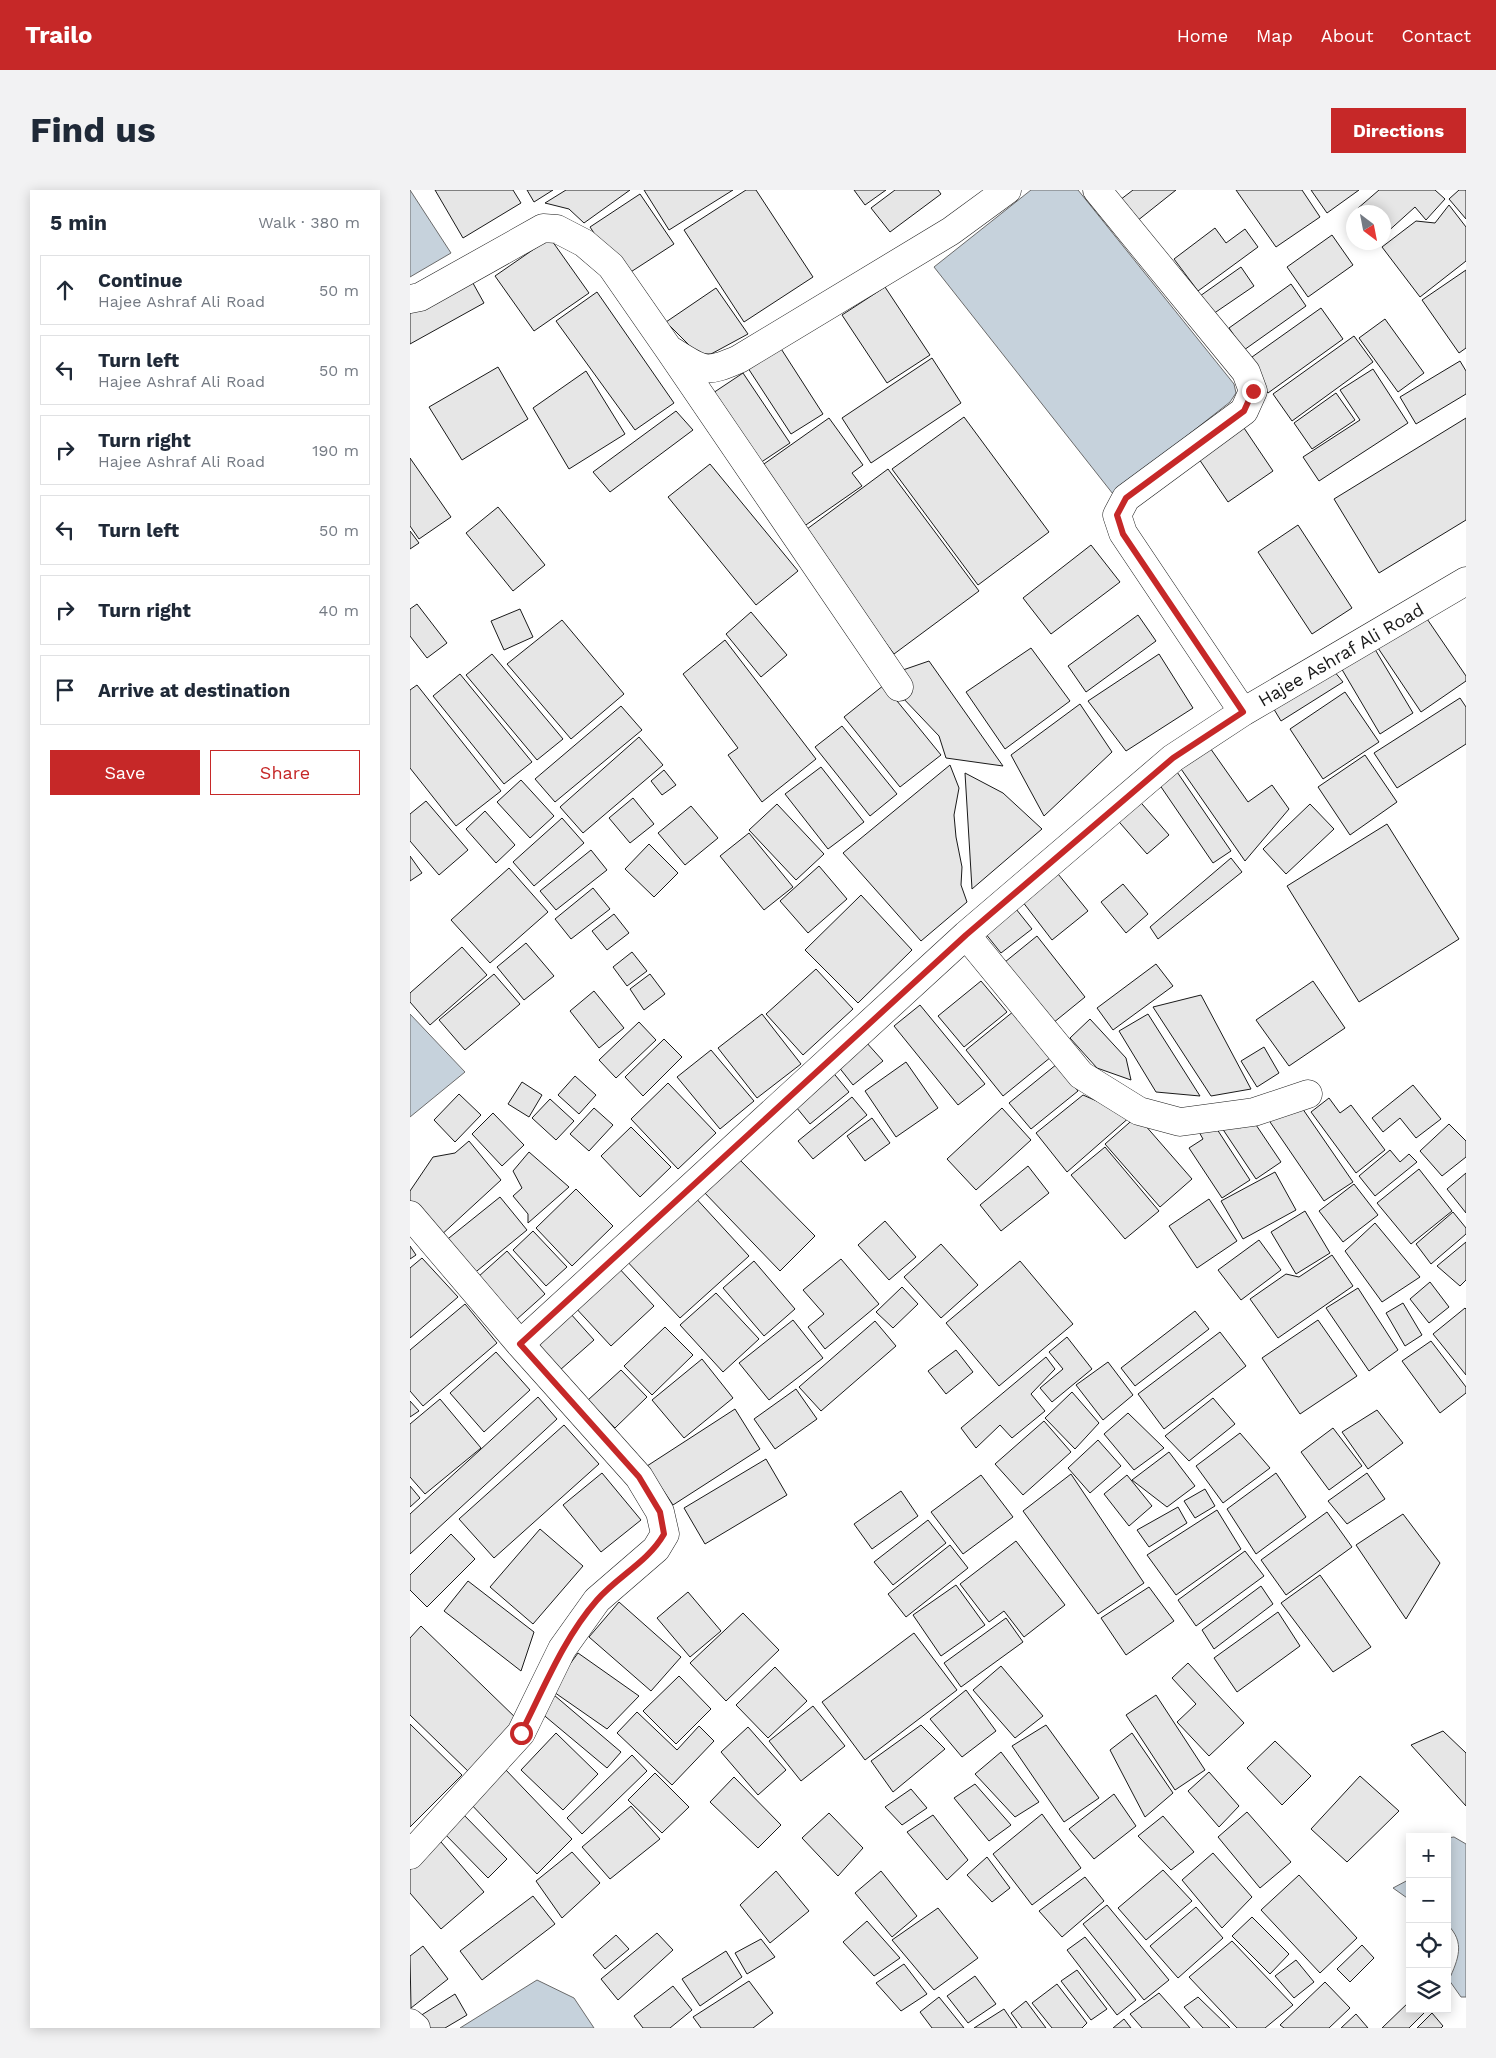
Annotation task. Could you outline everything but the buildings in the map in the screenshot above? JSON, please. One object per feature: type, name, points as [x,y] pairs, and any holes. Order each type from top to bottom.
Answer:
[{"type":"street","points":[[670,350],[697,367],[716,369],[739,359],[951,231],[1007,190]]},
{"type":"street","points":[[1097,190],[1246,372],[1253,391],[1244,411],[1126,498],[1117,515],[1123,534],[1243,712]]},
{"type":"street","points":[[410,299],[420,297],[543,228],[557,229],[584,243],[611,266],[898,687]]},
{"type":"street","name":"Hajee Ashraf Ali Road","points":[[520,1344],[966,935],[1173,758],[1243,712],[1466,582]]},
{"type":"street","points":[[966,935],[1081,1076],[1139,1112],[1180,1122],[1254,1112],[1308,1094]]},
{"type":"street","points":[[410,1214],[520,1344],[639,1477],[660,1512],[664,1534],[656,1549],[597,1600],[562,1649],[521,1733],[410,1855]]},
{"type":"street","points":[[410,2023],[416,2028]]},
{"type":"shaded area","points":[[410,190],[451,253],[410,277]]},
{"type":"shaded area","points":[[1031,190],[1078,190],[1234,384],[1236,393],[1230,402],[1113,494],[934,267]]},
{"type":"shaded area","points":[[410,1014],[465,1072],[410,1117]]},
{"type":"shaded area","points":[[1451,1837],[1454,1837],[1466,1844],[1466,1997],[1461,1997],[1451,1983],[1458,1945],[1457,1938],[1451,1929]]},
{"type":"shaded area","points":[[1406,1881],[1406,1897],[1393,1888]]},
{"type":"shaded area","points":[[537,1980],[574,1998],[594,2028],[460,2028]]},
{"type":"route","points":[[521,1733],[562,1649],[597,1600],[656,1549],[664,1534],[660,1512],[639,1477],[520,1344],[966,935],[1173,758],[1243,712],[1123,534],[1117,515],[1126,498],[1244,411],[1253,391]]}]
